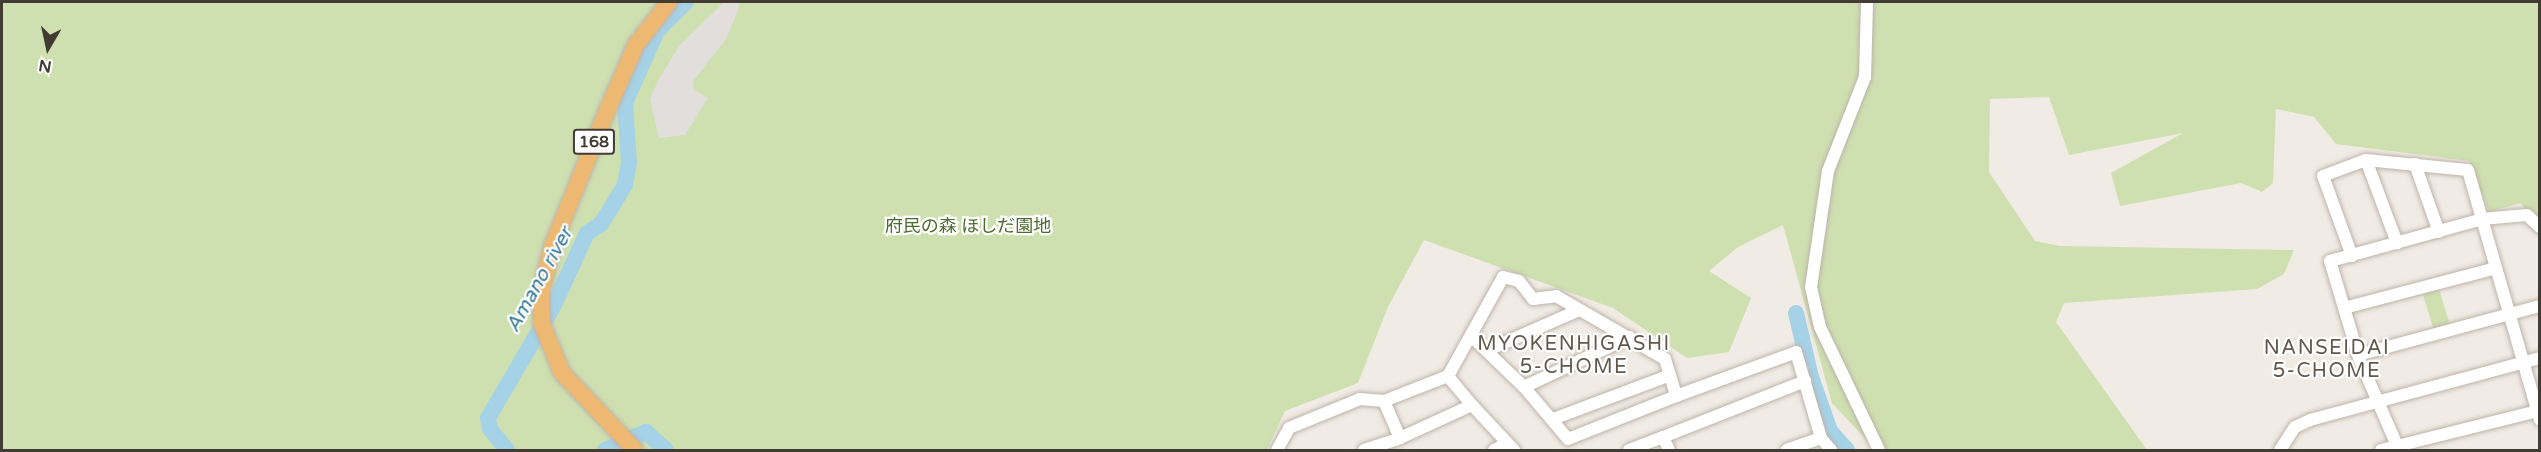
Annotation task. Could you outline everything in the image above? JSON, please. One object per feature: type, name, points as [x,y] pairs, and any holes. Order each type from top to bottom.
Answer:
[{"type":"highway","name":"168","points":[[635,450],[562,373],[549,348],[541,292],[552,247],[636,45],[669,2]]},
{"type":"street","points":[[1867,2],[1865,77],[1828,171],[1811,287],[1820,327],[1879,450]]},
{"type":"street","points":[[2366,160],[2397,243]]},
{"type":"street","points":[[2352,256],[2323,176],[2366,160],[2468,170],[2525,361],[2539,416],[2381,450]]},
{"type":"street","points":[[2415,164],[2439,232]]},
{"type":"street","points":[[2398,448],[2358,355],[2330,261],[2482,219],[2527,215],[2540,227]]},
{"type":"street","points":[[2344,308],[2496,268]]},
{"type":"street","points":[[1277,450],[1289,428],[1360,399],[1383,401],[1449,376],[1503,277],[1519,281],[1533,299],[1556,296],[1665,359],[1676,396]]},
{"type":"street","points":[[2358,355],[2540,306]]},
{"type":"street","points":[[1488,350],[1579,310]]},
{"type":"street","points":[[1471,336],[1524,387],[1568,439],[1796,352],[1821,438],[1832,450]]},
{"type":"street","points":[[1524,387],[1630,337]]},
{"type":"street","points":[[2280,450],[2295,427],[2540,358]]},
{"type":"street","points":[[1553,419],[1670,375]]},
{"type":"street","points":[[1449,376],[1510,446],[1494,450]]},
{"type":"street","points":[[1629,450],[1804,381]]},
{"type":"street","points":[[1383,401],[1400,438]]},
{"type":"street","points":[[1364,450],[1400,438],[1472,405]]},
{"type":"street","points":[[1663,437],[1669,450]]},
{"type":"street","points":[[1787,450],[1821,438]]},
{"type":"green space","name":"府民の森 ほしだ園地","points":[[2,2],[2539,2],[2539,231],[2521,203],[2489,212],[2469,161],[2336,144],[2314,117],[2276,109],[2273,183],[2262,192],[2241,183],[2120,206],[2111,173],[2183,133],[2069,155],[2049,97],[1990,99],[1989,172],[2035,241],[2060,246],[2294,250],[2284,274],[2257,289],[2064,303],[2056,322],[2147,450],[1876,450],[1832,403],[1783,225],[1738,247],[1709,271],[1751,298],[1729,352],[1687,358],[1613,308],[1424,240],[1388,307],[1358,383],[1285,411],[1267,450],[2,450]]},
{"type":"green space","points":[[2439,289],[2450,324],[2434,329],[2423,294]]},
{"type":"shaded area","points":[[724,2],[738,2],[739,8],[726,39],[694,80],[693,89],[708,98],[685,135],[659,138],[650,99],[659,79],[679,46]]},
{"type":"waterway","name":"Amano river","points":[[507,450],[490,429],[488,418],[553,307],[587,233],[601,224],[625,185],[629,163],[625,103],[657,31],[686,2]]},
{"type":"waterway","points":[[1796,313],[1811,377],[1830,431],[1847,450]]},
{"type":"waterway","name":"Amano river","points":[[605,450],[646,432],[666,450]]},
{"type":"district","name":"MYOKENHIGASHI 5-CHOME","points":[[1574,356]]},
{"type":"district","name":"NANSEIDAI 5-CHOME","points":[[2327,360]]}]
